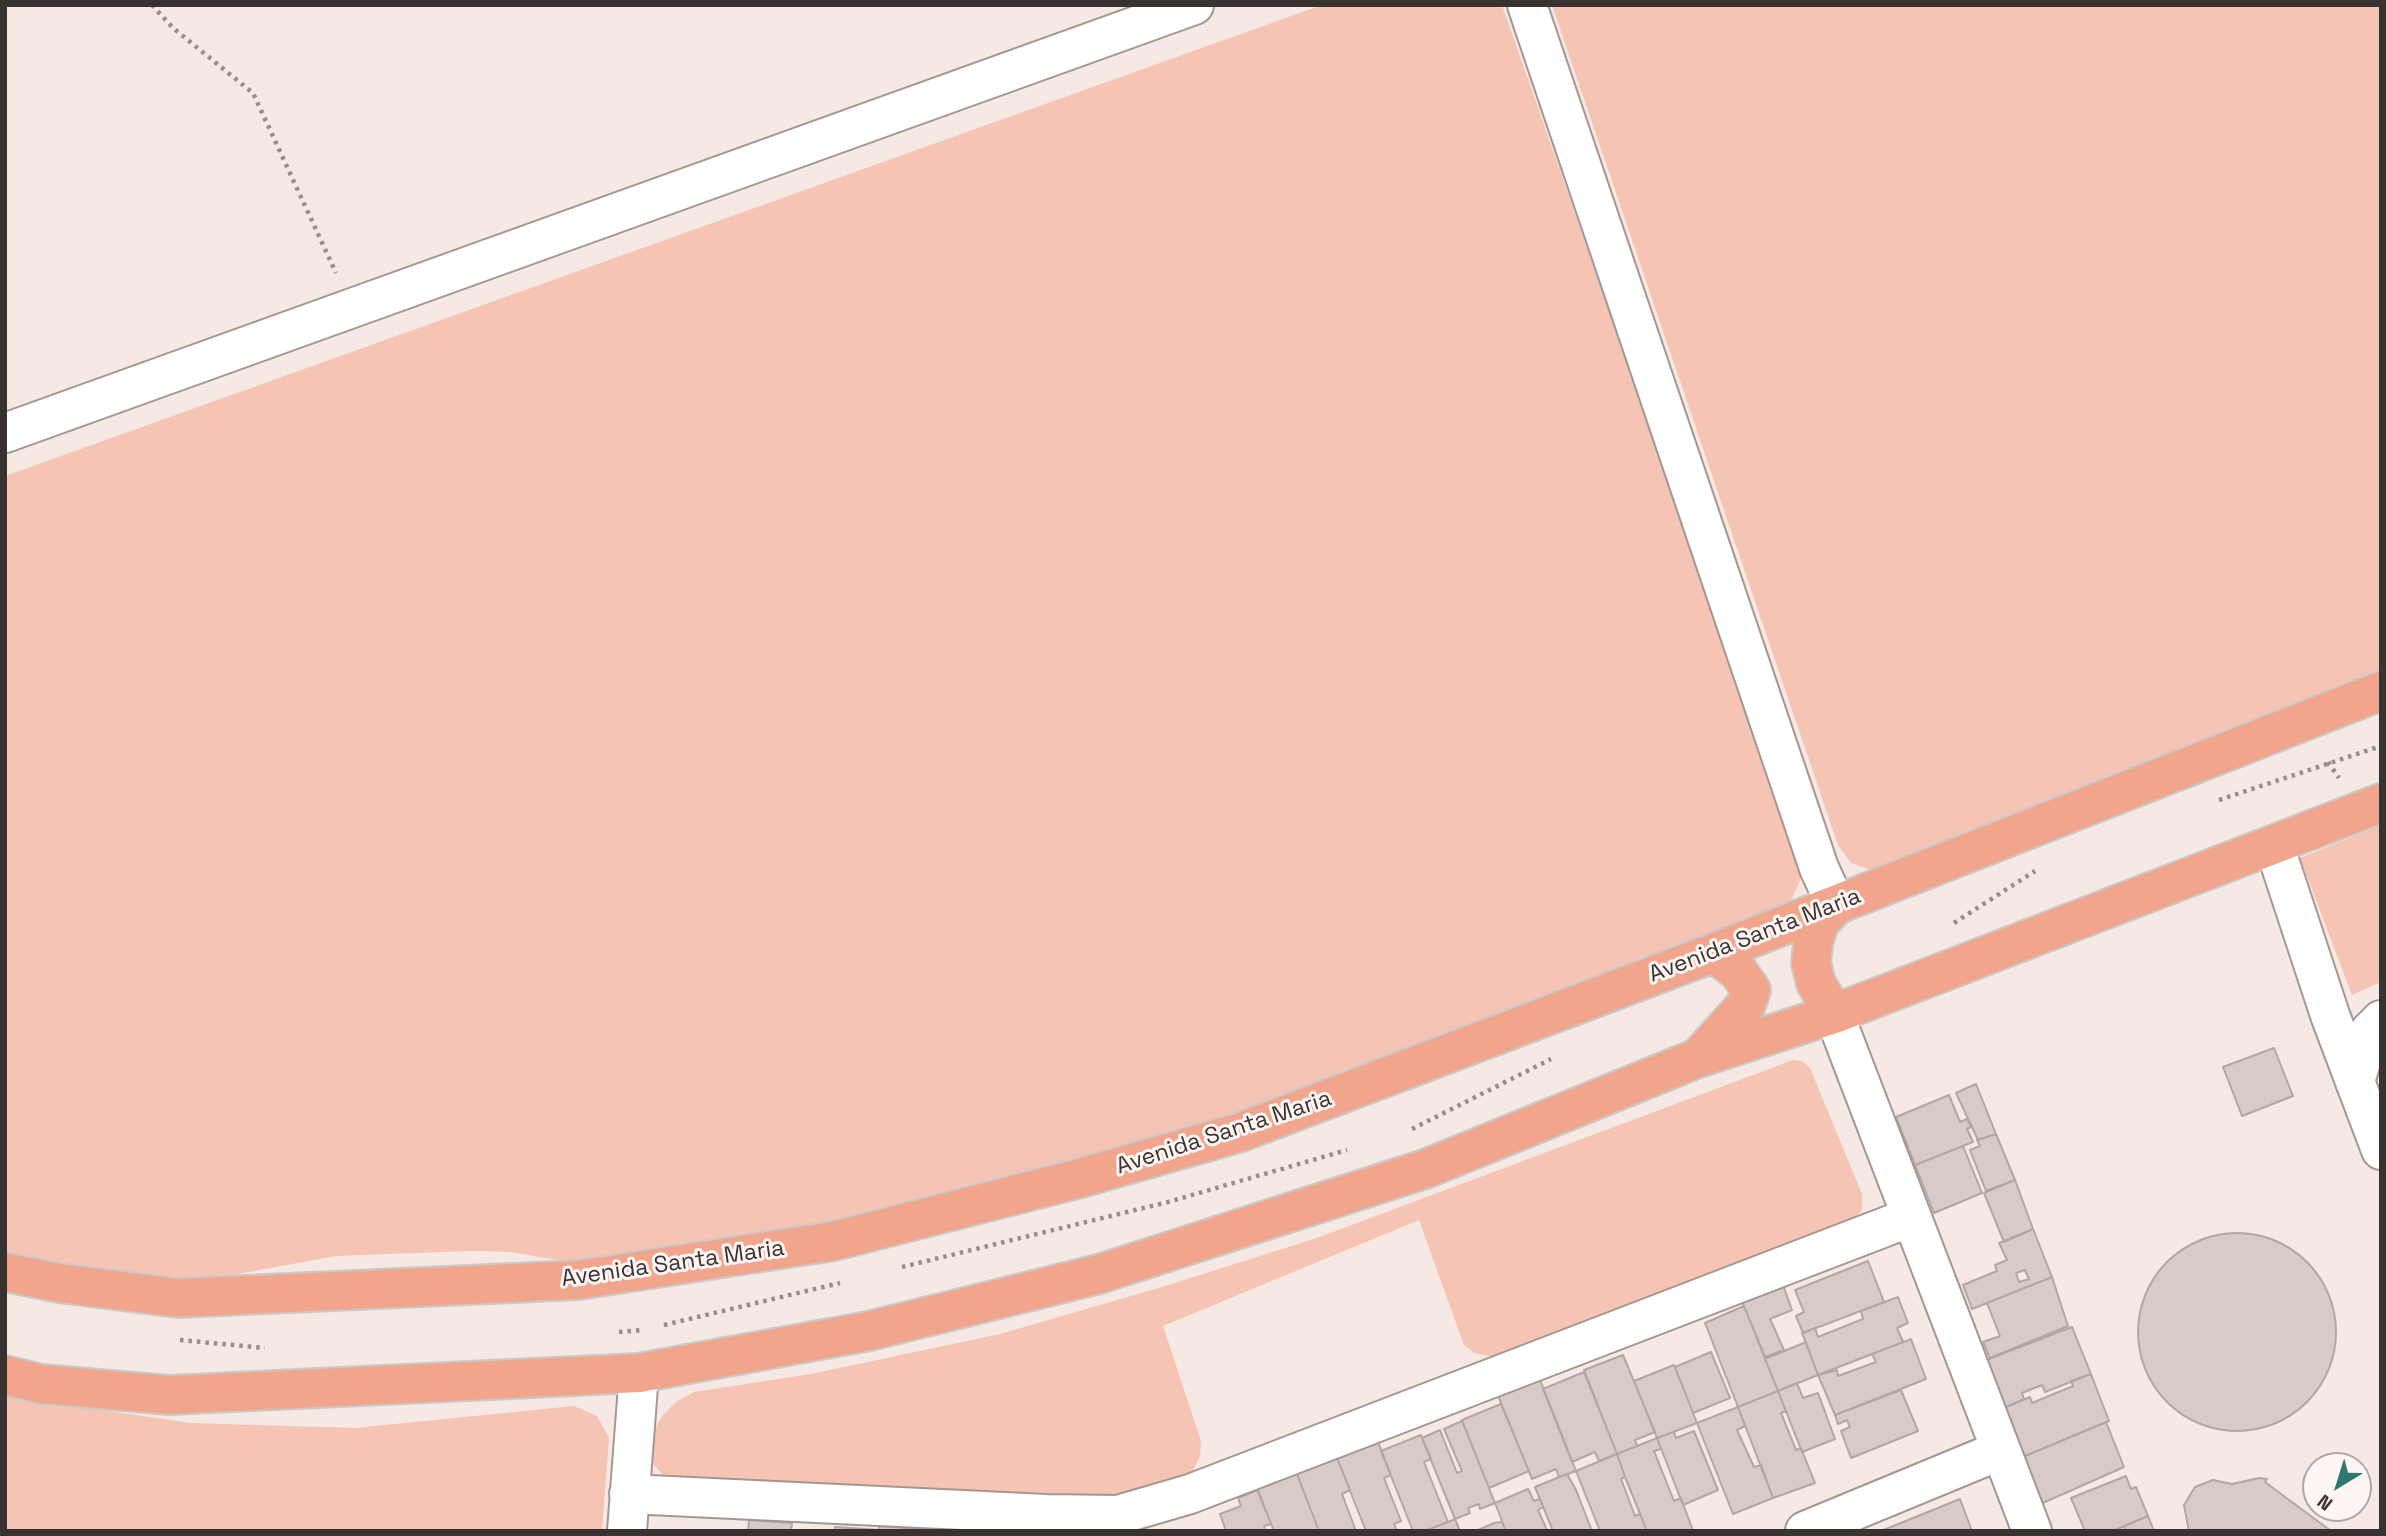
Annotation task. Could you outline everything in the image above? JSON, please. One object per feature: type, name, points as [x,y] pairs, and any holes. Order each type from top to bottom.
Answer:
[{"type":"main road","name":"Avenida Santa Maria","points":[[5,1272],[59,1283],[178,1298],[578,1280],[834,1241],[1077,1179],[1238,1133],[1713,953],[2381,691]]},
{"type":"main road","points":[[5,1375],[41,1384],[169,1395],[639,1373],[869,1331],[1098,1274],[1425,1169],[1698,1058],[1834,1014],[2381,803]]},
{"type":"main road","points":[[1834,1014],[1815,983],[1811,963],[1819,923],[1836,905]]},
{"type":"main road","points":[[1698,1058],[1746,1005],[1751,990],[1738,971],[1713,953]]},
{"type":"street","points":[[5,433],[1194,5]]},
{"type":"street","points":[[1527,5],[1819,868],[1836,905]]},
{"type":"street","points":[[2274,845],[2381,1150]]},
{"type":"street","points":[[1834,1014],[2032,1531]]},
{"type":"street","points":[[2355,1082],[2370,1031],[2381,1020]]},
{"type":"street","points":[[639,1373],[628,1513],[1118,1515],[1191,1494],[1912,1217]]},
{"type":"street","points":[[1805,1531],[2001,1450]]},
{"type":"path","points":[[152,5],[173,28],[253,93],[352,308]]},
{"type":"shaded area","points":[[1322,5],[1502,5],[1797,846],[1802,876],[1790,903],[1307,1092],[1160,1141],[855,1220],[570,1262],[510,1252],[336,1256],[232,1275],[185,1278],[65,1268],[5,1255],[5,476]]},
{"type":"shaded area","points":[[1552,5],[2381,5],[2381,680],[1882,868],[1871,870],[1851,863],[1838,845]]},
{"type":"shaded area","points":[[2381,825],[2381,982],[2352,995],[2300,858]]},
{"type":"shaded area","points":[[1793,1060],[1802,1061],[1810,1068],[1862,1194],[1862,1210],[1852,1222],[1498,1358],[1474,1353],[1464,1345],[1419,1220],[1163,1326],[1201,1441],[1200,1456],[1187,1483],[1080,1507],[668,1480],[653,1464],[649,1453],[653,1432],[663,1415],[677,1401],[694,1392],[811,1374],[1000,1334],[1162,1287],[1317,1238]]},
{"type":"shaded area","points":[[5,1396],[191,1423],[355,1428],[574,1406],[597,1416],[609,1438],[602,1531],[5,1531]]},
{"type":"building","points":[[2274,1048],[2293,1096],[2242,1116],[2223,1067]]},
{"type":"building","points":[[1976,1084],[1996,1134],[1978,1140],[1956,1093]]},
{"type":"building","points":[[1949,1095],[1960,1122],[1967,1119],[1971,1127],[1967,1129],[1973,1142],[1915,1165],[1896,1117]]},
{"type":"building","points":[[1996,1134],[2015,1180],[1986,1191],[1970,1150],[1980,1146],[1977,1140]]},
{"type":"building","points":[[1963,1146],[1982,1193],[1934,1213],[1915,1165]]},
{"type":"building","points":[[2015,1180],[2033,1229],[2004,1242],[1984,1193]]},
{"type":"building","points":[[2033,1229],[2052,1277],[1972,1309],[1963,1285],[1997,1271],[1995,1265],[2007,1260],[1999,1243]],"holes":[[[2025,1270],[2029,1279],[2019,1282],[2016,1273]]]},
{"type":"building","points":[[2237,1233],[2275,1241],[2307,1262],[2328,1294],[2336,1332],[2328,1370],[2307,1402],[2275,1423],[2237,1431],[2199,1423],[2167,1402],[2146,1370],[2138,1332],[2146,1294],[2167,1262],[2199,1241]]},
{"type":"building","points":[[1868,1261],[1884,1302],[1803,1333],[1796,1316],[1804,1312],[1795,1290]]},
{"type":"building","points":[[2052,1277],[2068,1326],[1990,1358],[1983,1342],[2000,1336],[1987,1303]]},
{"type":"building","points":[[1782,1282],[1792,1310],[1770,1319],[1784,1350],[1765,1357],[1741,1299]]},
{"type":"building","points":[[1898,1297],[1908,1323],[1897,1328],[1903,1342],[1818,1375],[1802,1333],[1815,1328],[1818,1337],[1863,1319],[1861,1311]]},
{"type":"building","points":[[1744,1306],[1778,1391],[1738,1407],[1705,1323]]},
{"type":"building","points":[[2072,1327],[2091,1374],[2045,1392],[2042,1385],[2022,1393],[2024,1399],[1999,1410],[1981,1362]]},
{"type":"building","points":[[1911,1339],[1926,1379],[1835,1415],[1818,1375],[1837,1370],[1838,1376],[1876,1362],[1872,1354]]},
{"type":"building","points":[[1806,1342],[1818,1375],[1778,1391],[1765,1359]]},
{"type":"building","points":[[1711,1352],[1730,1398],[1693,1413],[1675,1367]]},
{"type":"building","points":[[1623,1355],[1655,1432],[1635,1440],[1637,1446],[1617,1454],[1584,1370]]},
{"type":"building","points":[[1674,1365],[1697,1423],[1657,1438],[1634,1381]]},
{"type":"building","points":[[1584,1372],[1617,1454],[1599,1461],[1595,1452],[1572,1462],[1543,1389]]},
{"type":"building","points":[[2091,1374],[2109,1421],[2018,1459],[1999,1410],[2030,1397],[2032,1403],[2073,1386],[2071,1381]]},
{"type":"building","points":[[1539,1377],[1576,1471],[1559,1477],[1556,1469],[1532,1479],[1497,1393]]},
{"type":"building","points":[[1797,1383],[1803,1398],[1818,1393],[1835,1439],[1802,1452],[1778,1391]]},
{"type":"building","points":[[1901,1390],[1918,1431],[1851,1458],[1841,1431],[1850,1427],[1847,1420],[1838,1424],[1835,1415]]},
{"type":"building","points":[[1778,1391],[1786,1411],[1781,1413],[1796,1450],[1801,1448],[1815,1483],[1773,1498],[1738,1407]]},
{"type":"building","points":[[1501,1404],[1529,1471],[1489,1488],[1462,1420]]},
{"type":"building","points":[[1738,1407],[1745,1426],[1737,1430],[1754,1467],[1761,1465],[1773,1498],[1733,1514],[1697,1423]]},
{"type":"building","points":[[1462,1421],[1495,1503],[1480,1509],[1479,1504],[1468,1508],[1470,1513],[1455,1519],[1422,1438],[1440,1430],[1457,1473],[1462,1471],[1444,1429]]},
{"type":"building","points":[[2106,1422],[2124,1467],[2036,1506],[2018,1459]]},
{"type":"building","points":[[1694,1431],[1718,1490],[1683,1505],[1657,1438],[1674,1432],[1676,1438]]},
{"type":"building","points":[[1421,1435],[1431,1459],[1424,1462],[1448,1522],[1425,1531],[1413,1531],[1381,1451]]},
{"type":"building","points":[[1657,1438],[1661,1449],[1654,1451],[1674,1501],[1681,1498],[1693,1531],[1647,1531],[1625,1477],[1617,1454]]},
{"type":"building","points":[[1378,1442],[1391,1475],[1384,1478],[1401,1521],[1394,1524],[1397,1531],[1366,1531],[1337,1458]]},
{"type":"building","points":[[1617,1454],[1625,1477],[1621,1479],[1635,1516],[1640,1514],[1647,1531],[1600,1531],[1576,1471]]},
{"type":"building","points":[[1337,1458],[1350,1490],[1342,1494],[1356,1531],[1319,1531],[1297,1474]]},
{"type":"building","points":[[1296,1471],[1319,1531],[1274,1531],[1256,1487]]},
{"type":"building","points":[[1567,1474],[1592,1531],[1553,1531],[1535,1487]]},
{"type":"building","points":[[2126,1476],[2131,1489],[2136,1487],[2148,1516],[2113,1531],[2085,1531],[2071,1498]]},
{"type":"building","points":[[2259,1478],[2267,1479],[2265,1482],[2302,1509],[2302,1522],[2319,1522],[2331,1531],[2189,1531],[2184,1505],[2195,1487],[2213,1480],[2232,1484]]},
{"type":"building","points":[[1528,1489],[1534,1501],[1540,1499],[1543,1507],[1538,1510],[1547,1530],[1553,1531],[1506,1531],[1495,1503]]},
{"type":"building","points":[[1258,1490],[1271,1524],[1264,1526],[1265,1531],[1226,1531],[1220,1514],[1241,1506],[1238,1498]]},
{"type":"building","points":[[1960,1499],[1972,1531],[1881,1531]]},
{"type":"building","points":[[2148,1516],[2154,1531],[2126,1531],[2124,1526]]},
{"type":"building","points":[[1455,1519],[1460,1531],[1425,1531],[1448,1522]]},
{"type":"building","points":[[749,1520],[792,1523],[791,1531],[748,1531]]},
{"type":"building","points":[[1502,1522],[1506,1531],[1476,1531],[1494,1523]]},
{"type":"building","points":[[879,1526],[921,1529],[879,1531]]},
{"type":"building","points":[[835,1527],[879,1530],[879,1531],[835,1531]]}]
